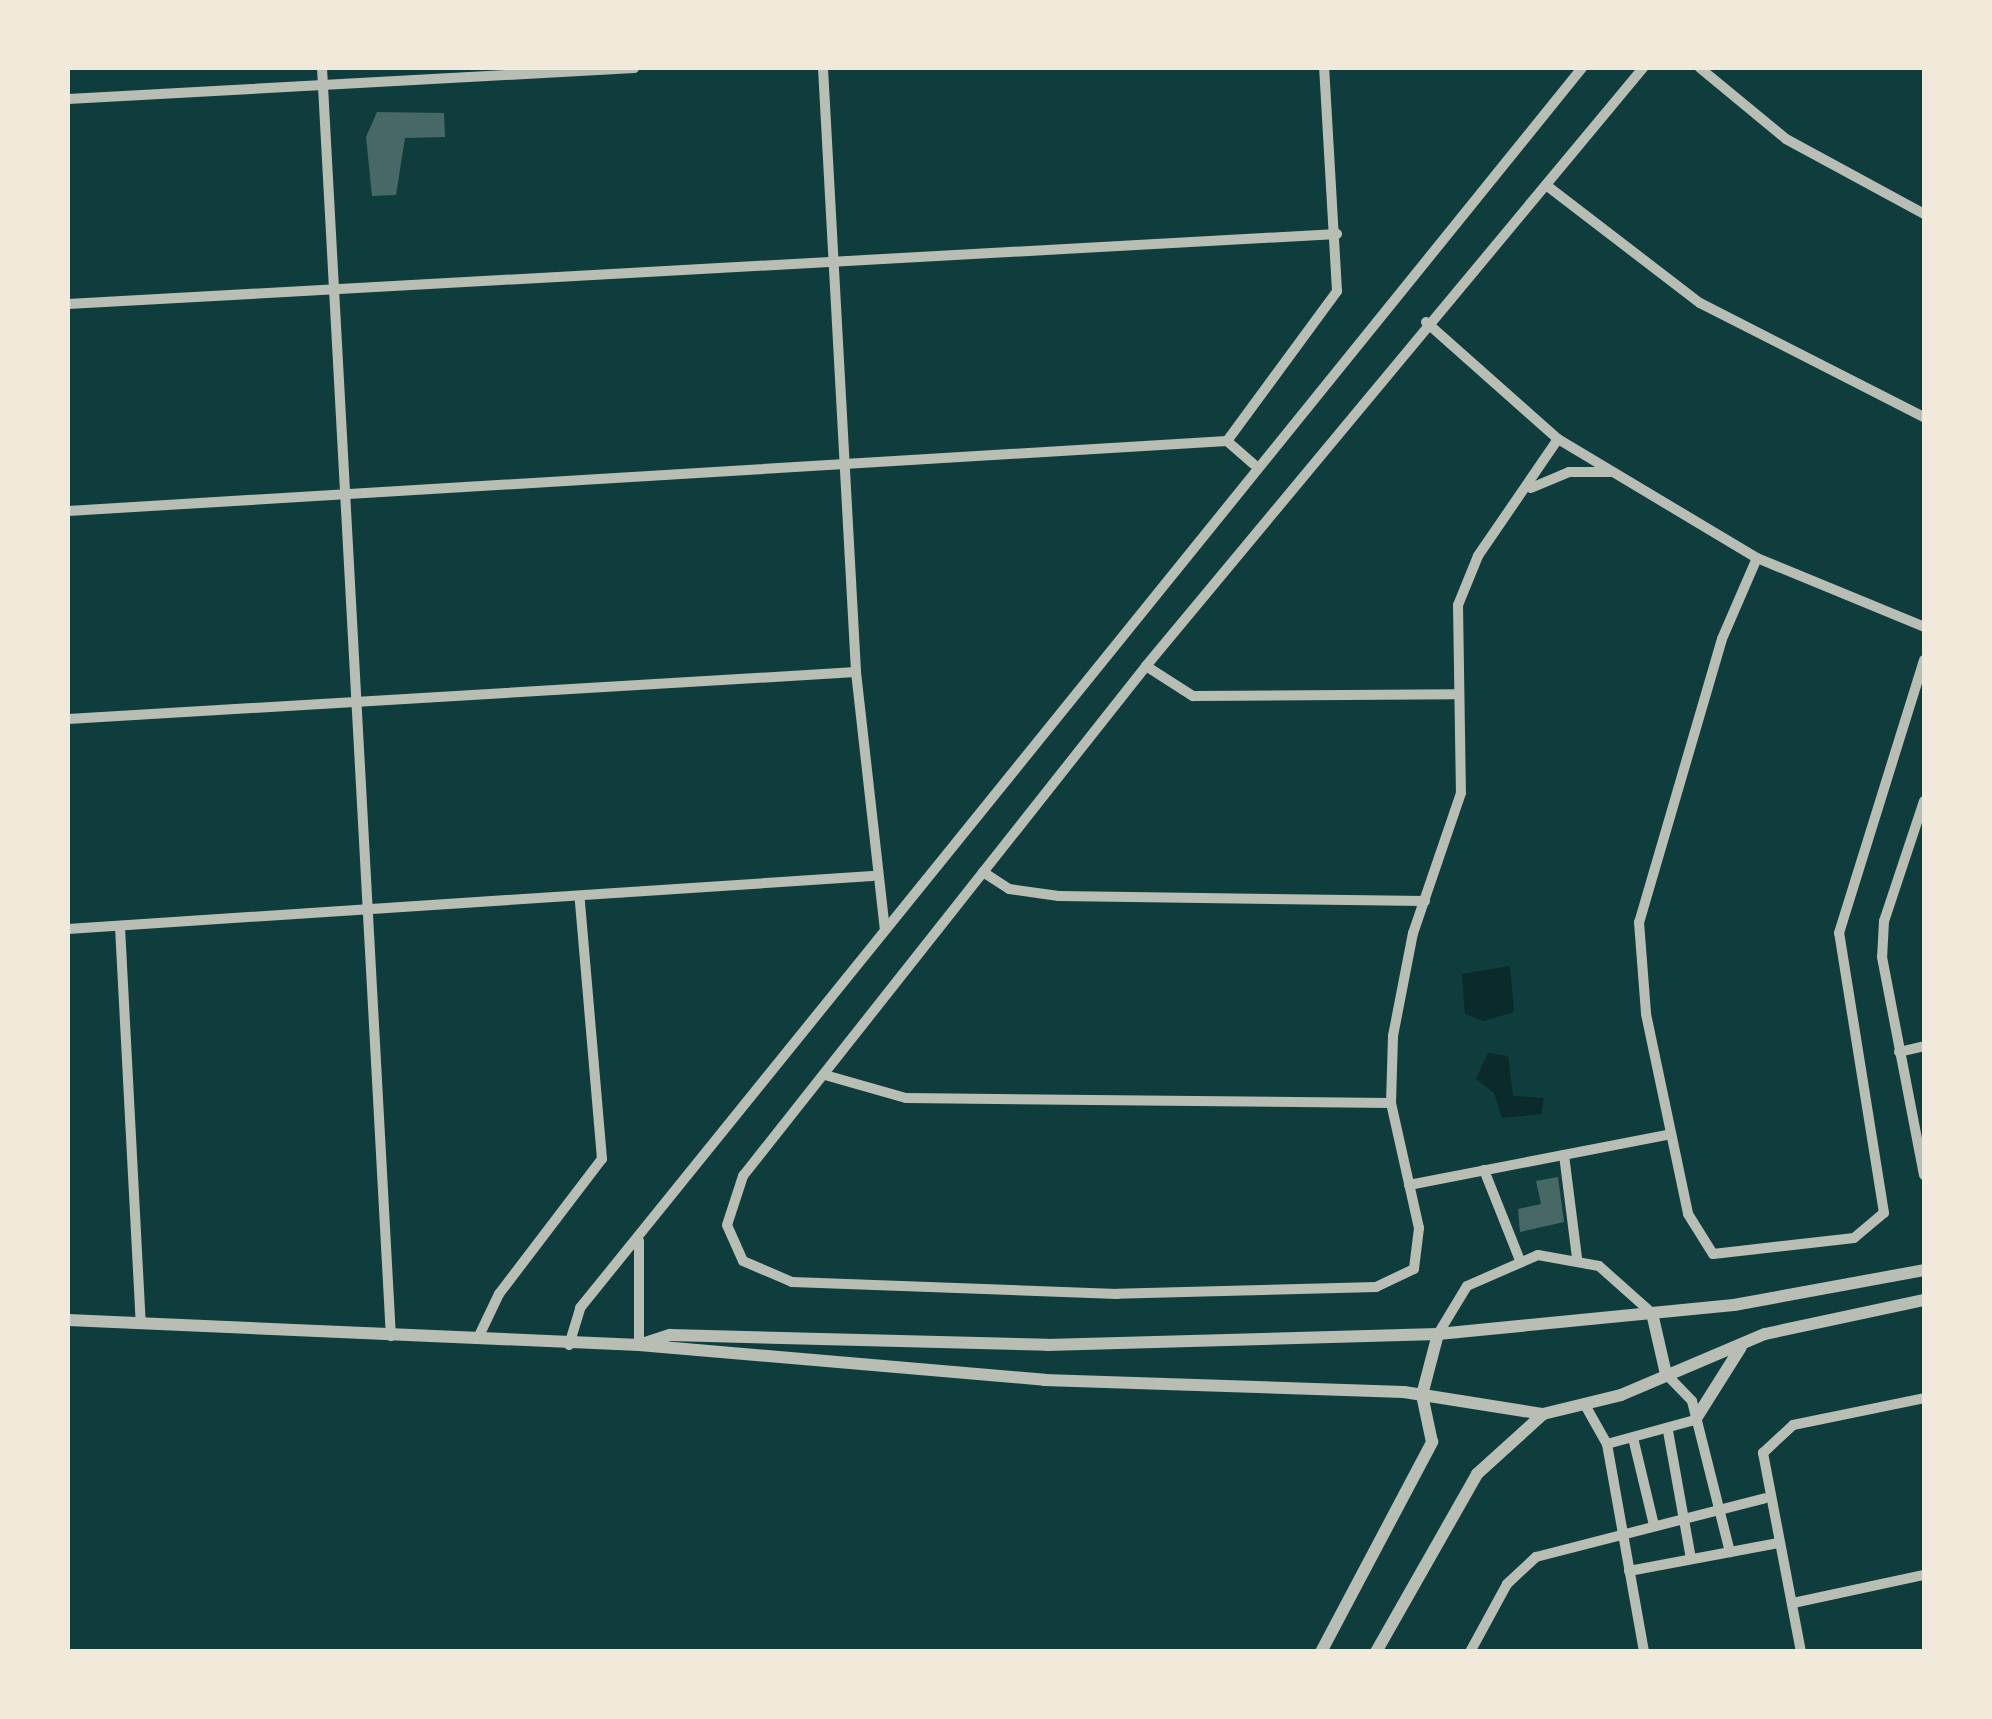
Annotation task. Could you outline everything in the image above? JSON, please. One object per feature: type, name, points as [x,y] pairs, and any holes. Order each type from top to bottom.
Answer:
[{"type":"street","points":[[322,68],[329,290],[370,908],[391,1336]]},
{"type":"street","points":[[68,99],[634,68]]},
{"type":"street","points":[[823,68],[856,672],[872,876],[885,928]]},
{"type":"street","points":[[1227,441],[1328,314],[1337,234],[1324,68]]},
{"type":"street","points":[[569,1344],[580,1308],[640,1240],[1253,464],[1582,68]]},
{"type":"street","points":[[1558,438],[1530,489],[1478,556],[1458,605],[1461,793],[1399,989],[1391,1102],[1419,1254],[1400,1282],[1117,1294],[792,1282],[743,1261],[727,1225],[744,1176],[1146,666],[1426,322],[1643,68]]},
{"type":"street","points":[[1700,68],[1786,139],[1924,214]]},
{"type":"street","points":[[1546,185],[1700,303],[1924,417]]},
{"type":"street","points":[[68,304],[1337,234]]},
{"type":"street","points":[[1426,322],[1558,438],[1757,558],[1924,627]]},
{"type":"street","points":[[68,511],[1227,441],[1253,464]]},
{"type":"street","points":[[1530,489],[1569,472],[1616,472]]},
{"type":"street","points":[[1757,558],[1722,638],[1639,922],[1639,971],[1671,1134],[1698,1243],[1734,1257],[1854,1238],[1884,1213],[1839,933],[1924,660]]},
{"type":"street","points":[[1146,666],[1193,696],[1457,694]]},
{"type":"street","points":[[68,719],[856,672]]},
{"type":"street","points":[[1924,801],[1921,824],[1884,921],[1899,1052],[1924,1174]]},
{"type":"street","points":[[983,872],[1010,889],[1059,896],[1425,902]]},
{"type":"street","points":[[68,929],[370,908],[580,900],[872,876]]},
{"type":"street","points":[[478,1338],[499,1294],[602,1160],[580,900]]},
{"type":"street","points":[[120,927],[140,1322]]},
{"type":"street","points":[[1899,1052],[1924,1046]]},
{"type":"street","points":[[825,1075],[906,1098],[1391,1102]]},
{"type":"street","points":[[1408,1185],[1671,1134]]},
{"type":"street","points":[[1564,1155],[1577,1258]]},
{"type":"street","points":[[1484,1170],[1518,1258]]},
{"type":"street","points":[[639,1344],[640,1240]]},
{"type":"street","points":[[1321,1652],[1432,1442],[1422,1395],[1438,1334],[1467,1286],[1518,1258],[1577,1258],[1618,1278],[1652,1313],[1666,1374],[1684,1385],[1730,1552]]},
{"type":"street","points":[[639,1344],[670,1335],[1047,1345],[1438,1334],[1652,1313],[1924,1270]]},
{"type":"street","points":[[68,1320],[639,1344],[1044,1380],[1422,1395],[1544,1414],[1585,1405],[1765,1334],[1924,1300]]},
{"type":"street","points":[[1607,1444],[1634,1442],[1695,1420],[1717,1374],[1765,1334]]},
{"type":"street","points":[[1801,1652],[1760,1461],[1782,1430],[1924,1398]]},
{"type":"street","points":[[1585,1405],[1607,1444],[1644,1652]]},
{"type":"street","points":[[1376,1652],[1476,1474],[1544,1414]]},
{"type":"street","points":[[1668,1431],[1680,1516],[1691,1560]]},
{"type":"street","points":[[1634,1442],[1654,1525]]},
{"type":"street","points":[[1470,1652],[1528,1563],[1680,1516],[1765,1498]]},
{"type":"street","points":[[1629,1571],[1778,1543]]},
{"type":"street","points":[[1793,1603],[1924,1575]]},
{"type":"water","points":[[1510,966],[1514,1012],[1483,1021],[1465,1014],[1462,974]]},
{"type":"water","points":[[1488,1053],[1508,1056],[1513,1096],[1544,1098],[1541,1114],[1502,1118],[1494,1093],[1476,1079]]},
{"type":"building","points":[[377,112],[444,113],[445,137],[405,138],[396,195],[372,196],[366,137]]},
{"type":"building","points":[[1558,1177],[1564,1222],[1520,1232],[1518,1209],[1541,1204],[1536,1181]]}]
